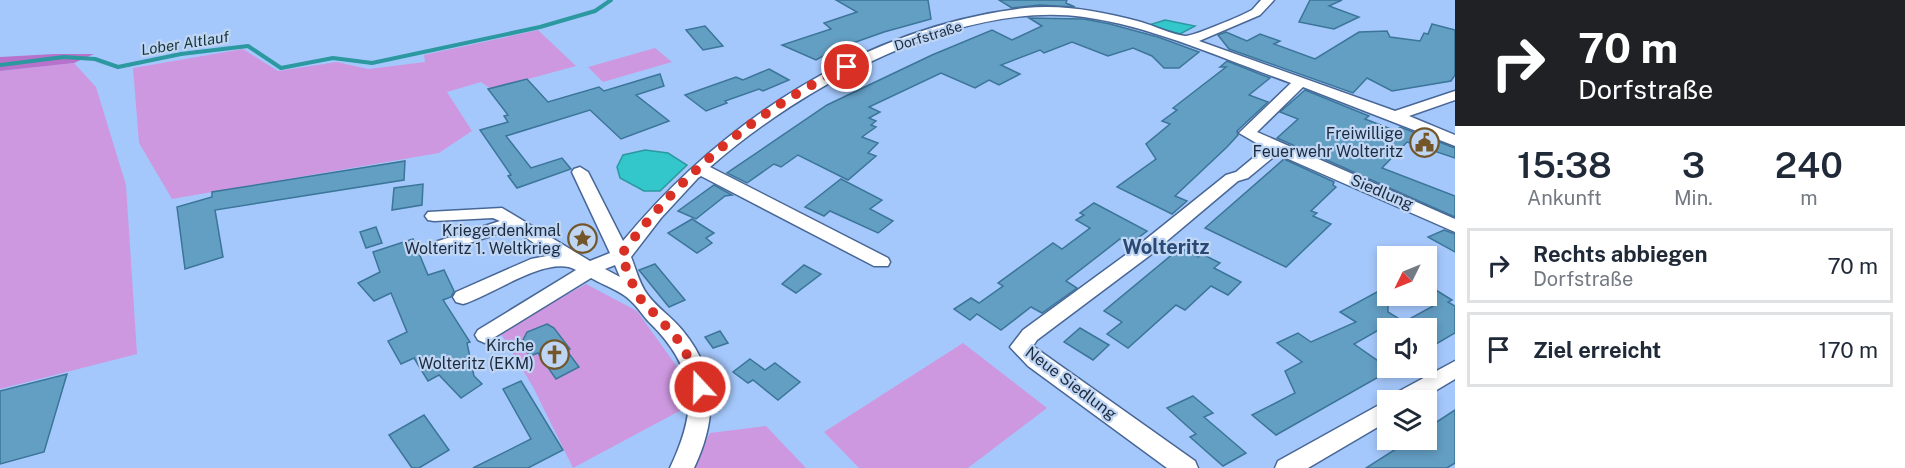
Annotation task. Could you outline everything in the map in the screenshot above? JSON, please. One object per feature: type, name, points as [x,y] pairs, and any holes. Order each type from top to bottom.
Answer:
[{"type":"street","points":[[1187,41],[1256,12],[1268,0]]},
{"type":"street","name":"Dorfstraße","points":[[485,335],[591,270],[621,255],[641,229],[699,168],[745,127],[774,106],[831,75],[928,33],[1008,15],[1056,10],[1107,17],[1187,41],[1397,115],[1455,141]]},
{"type":"street","name":"Siedlung","points":[[1301,81],[1247,133],[1455,226]]},
{"type":"street","points":[[1397,115],[1455,95]]},
{"type":"street","name":"Neue Siedlung","points":[[1186,468],[1021,346],[1030,335],[1142,252],[1232,178],[1242,175],[1275,147]]},
{"type":"street","points":[[699,168],[881,262]]},
{"type":"street","points":[[580,172],[621,255],[637,295]]},
{"type":"street","points":[[434,216],[496,212],[570,258],[637,295],[676,337],[698,373],[702,400],[699,421],[695,443],[682,468]]},
{"type":"street","points":[[438,246],[515,222]]},
{"type":"street","points":[[463,297],[538,263],[570,258]]},
{"type":"street","points":[[1419,390],[1455,369]]},
{"type":"street","points":[[1287,468],[1377,415]]},
{"type":"shaded area","points":[[1165,20],[1195,26],[1180,34],[1149,25]]},
{"type":"shaded area","points":[[538,30],[576,66],[491,89],[481,82],[447,92],[472,131],[439,153],[172,199],[139,143],[133,68],[243,49],[278,71],[337,62],[368,69],[425,62],[424,55]]},
{"type":"shaded area","points":[[655,48],[672,62],[603,82],[588,67]]},
{"type":"shaded area","points":[[94,54],[74,63],[0,71],[0,57]]},
{"type":"shaded area","points":[[74,63],[96,87],[126,185],[137,354],[0,389],[0,71]]},
{"type":"shaded area","points":[[645,150],[668,153],[687,165],[660,191],[644,191],[620,178],[617,167],[623,155]]},
{"type":"shaded area","points":[[586,284],[637,311],[683,375],[685,408],[573,468],[533,387],[500,332]]},
{"type":"shaded area","points":[[963,343],[1047,408],[968,468],[859,468],[824,432]]},
{"type":"shaded area","points":[[766,426],[806,468],[692,468],[710,433]]},
{"type":"building","points":[[836,0],[928,0],[931,19],[836,49],[816,60],[782,45],[831,29],[824,23],[857,12]]},
{"type":"building","points":[[999,0],[1067,0],[1066,3],[1075,7],[1040,5],[1012,8]]},
{"type":"building","points":[[1310,0],[1342,0],[1329,6],[1359,17],[1334,29],[1299,22]]},
{"type":"building","points":[[1029,18],[1084,19],[1110,24],[1158,37],[1199,52],[1179,68],[1164,68],[1152,56],[1133,48],[1108,56],[1072,42],[1044,53],[1040,50],[1001,65],[1020,74],[999,85],[989,80],[975,88],[941,73],[869,107],[880,112],[869,118],[876,121],[871,125],[876,127],[862,137],[878,143],[868,153],[876,156],[848,180],[798,155],[781,167],[774,164],[747,183],[727,173],[827,105],[932,55],[992,30],[1012,40],[1042,26]]},
{"type":"building","points":[[1432,24],[1455,30],[1455,75],[1451,81],[1392,91],[1367,78],[1353,93],[1229,49],[1218,35],[1226,32],[1247,41],[1260,34],[1280,41],[1274,44],[1315,59],[1359,32],[1387,31],[1390,37],[1420,41],[1424,33],[1428,34]]},
{"type":"building","points":[[705,26],[723,46],[703,50],[686,30]]},
{"type":"building","points":[[1227,61],[1270,78],[1249,95],[1268,102],[1237,131],[1238,135],[1227,147],[1175,196],[1187,201],[1172,214],[1117,187],[1156,159],[1146,144],[1170,124],[1162,121],[1177,110],[1173,108],[1226,67],[1220,67]]},
{"type":"building","points":[[769,69],[789,80],[763,91],[759,89],[725,101],[727,103],[706,111],[685,95],[736,77],[743,80]]},
{"type":"building","points":[[660,74],[664,86],[636,95],[669,121],[621,139],[590,110],[506,136],[531,168],[562,158],[571,169],[517,188],[508,176],[511,175],[480,130],[508,122],[504,116],[508,115],[488,89],[527,79],[548,102],[599,87],[604,91]]},
{"type":"building","points":[[1305,90],[1369,116],[1365,119],[1396,131],[1400,127],[1455,148],[1455,158],[1407,142],[1382,168],[1455,196],[1455,217],[1277,138],[1298,119],[1280,112]]},
{"type":"building","points":[[1284,159],[1334,182],[1333,185],[1336,187],[1311,211],[1317,213],[1313,216],[1331,224],[1286,267],[1205,228]]},
{"type":"building","points":[[405,161],[404,180],[215,210],[223,257],[185,269],[177,207],[212,197],[212,192]]},
{"type":"building","points":[[841,179],[882,200],[870,209],[893,221],[878,233],[830,211],[824,216],[805,207]]},
{"type":"building","points":[[423,184],[422,205],[392,210],[394,188]]},
{"type":"building","points":[[714,185],[732,195],[725,196],[696,219],[678,211]]},
{"type":"building","points":[[1094,203],[1147,231],[1130,244],[1120,239],[1066,281],[1077,288],[1042,313],[1031,307],[1001,330],[977,314],[970,320],[954,309],[971,298],[979,303],[1003,286],[998,283],[1053,243],[1062,249],[1090,228],[1076,220],[1084,215],[1080,213]]},
{"type":"building","points":[[692,219],[714,233],[706,238],[712,243],[697,253],[668,233]]},
{"type":"building","points":[[376,227],[382,243],[366,248],[360,232]]},
{"type":"building","points":[[1444,230],[1455,234],[1455,252],[1428,237]]},
{"type":"building","points":[[413,239],[428,275],[444,270],[454,291],[451,297],[443,300],[470,342],[467,343],[474,376],[482,384],[461,398],[439,375],[428,381],[414,358],[401,364],[388,341],[407,332],[391,293],[374,301],[358,283],[380,272],[373,252]]},
{"type":"building","points":[[1180,248],[1198,257],[1202,254],[1220,263],[1214,268],[1241,282],[1228,295],[1211,286],[1185,310],[1176,305],[1128,348],[1107,334],[1122,322],[1104,311]]},
{"type":"building","points":[[655,264],[685,300],[669,307],[639,270]]},
{"type":"building","points":[[804,265],[821,274],[796,293],[782,284]]},
{"type":"building","points":[[1437,291],[1452,300],[1448,302],[1455,306],[1455,333],[1437,344],[1437,318],[1411,318],[1437,306]]},
{"type":"building","points":[[1377,292],[1377,306],[1388,306],[1388,312],[1398,318],[1377,318],[1377,331],[1354,344],[1377,360],[1377,378],[1276,435],[1252,415],[1295,393],[1285,371],[1302,362],[1277,343],[1298,333],[1311,342],[1356,322],[1340,312]]},
{"type":"building","name":"Kirche Wolteritz (EKM)","points":[[547,324],[554,328],[570,349],[567,351],[579,367],[556,379],[538,353],[530,356],[521,344],[527,332]]},
{"type":"building","points":[[1080,328],[1109,345],[1093,360],[1064,342]]},
{"type":"building","points":[[720,331],[728,343],[713,348],[705,337]]},
{"type":"building","points":[[750,359],[765,370],[775,363],[800,382],[778,400],[753,380],[748,383],[733,372]]},
{"type":"building","points":[[67,374],[44,452],[0,464],[0,391]]},
{"type":"building","points":[[521,381],[563,450],[528,468],[473,468],[531,439],[503,389]]},
{"type":"building","points":[[1193,396],[1213,413],[1204,417],[1246,453],[1223,466],[1190,437],[1196,434],[1167,408]]},
{"type":"building","points":[[1455,410],[1455,463],[1447,468],[1366,468],[1394,450],[1437,450],[1437,422]]},
{"type":"building","points":[[424,415],[449,450],[419,468],[412,468],[389,435]]},
{"type":"waterway","name":"Lober Altlauf","points":[[0,65],[64,57],[95,59],[118,67],[181,54],[248,46],[281,68],[333,58],[372,63],[540,27],[595,11],[611,0]]},
{"type":"place","name":"Freiwillige Feuerwehr Wolteritz","points":[[1424,142]]},
{"type":"place","name":"Kriegerdenkmal Wolteritz 1. Weltkrieg","points":[[582,239]]},
{"type":"place","name":"Kirche Wolteritz (EKM)","points":[[555,354]]},
{"type":"district","name":"Wolteritz","points":[[1166,247]]},
{"type":"route","points":[[700,387],[698,373],[676,337],[637,295],[621,255],[641,229],[699,168],[745,127],[774,106],[847,67]]}]
